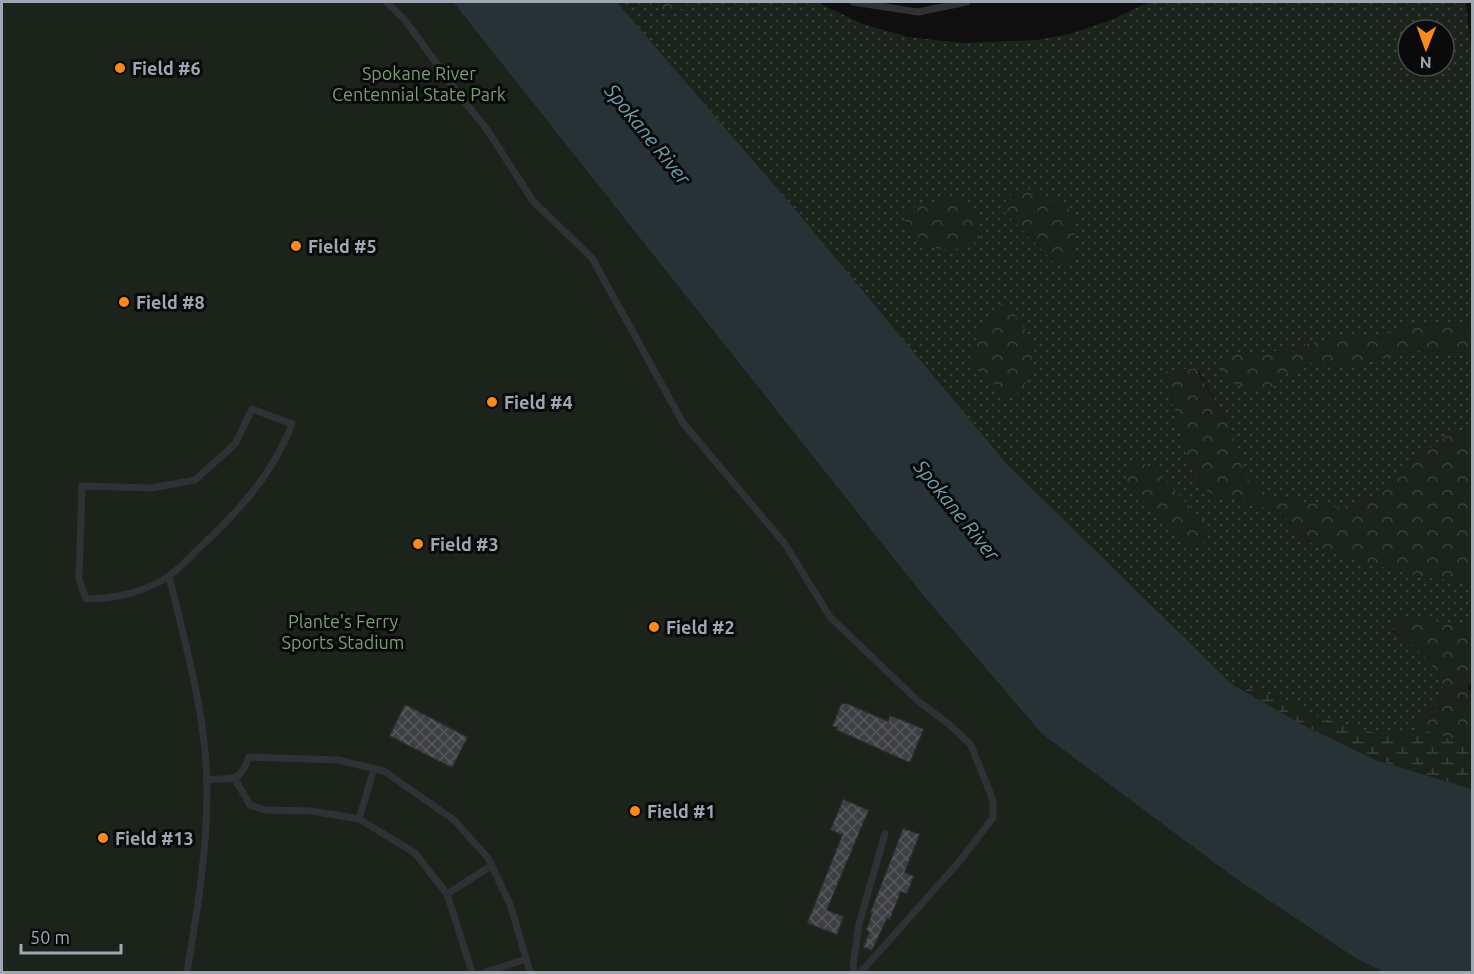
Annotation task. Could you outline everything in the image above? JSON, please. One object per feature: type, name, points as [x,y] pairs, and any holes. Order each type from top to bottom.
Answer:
[{"type":"lane","points":[[386,2],[405,20],[486,128],[533,201],[592,258],[683,423],[785,544],[830,617],[918,701],[950,724],[970,745],[993,800],[993,818],[945,879],[861,972]]},
{"type":"lane","points":[[854,2],[918,12],[967,2]]},
{"type":"lane","points":[[252,409],[292,423],[283,449],[259,486],[169,576],[133,593],[102,599],[86,599],[79,579],[82,486],[152,488],[195,480],[236,444],[252,409]]},
{"type":"lane","points":[[169,576],[200,709],[206,780],[203,870],[187,972]]},
{"type":"lane","points":[[206,780],[235,779],[243,774],[249,757],[338,760],[384,771],[454,820],[488,858],[510,904],[530,972]]},
{"type":"lane","points":[[359,819],[374,769]]},
{"type":"lane","points":[[235,779],[250,805],[265,810],[311,811],[359,819],[415,853],[447,894],[472,972]]},
{"type":"lane","points":[[854,972],[859,924],[885,834]]},
{"type":"lane","points":[[447,894],[491,866]]},
{"type":"lane","points":[[486,972],[526,959]]},
{"type":"green space","name":"Plante's Ferry Sports Stadium","points":[[2,2],[453,2],[921,593],[1042,734],[1232,876],[1355,958],[1384,972],[2,972]]},
{"type":"green space","points":[[617,2],[650,2],[667,15],[685,7],[687,2],[816,2],[863,24],[908,37],[962,43],[1037,40],[1073,33],[1111,20],[1149,2],[1466,2],[1472,58],[1472,321],[1407,326],[1380,337],[1333,337],[1284,351],[1226,354],[1275,386],[1282,375],[1309,363],[1358,364],[1417,351],[1472,353],[1472,426],[1445,437],[1417,458],[1395,482],[1359,504],[1336,508],[1271,497],[1245,477],[1232,431],[1197,368],[1164,371],[1187,457],[1202,488],[1221,499],[1237,499],[1280,512],[1306,540],[1331,553],[1420,577],[1472,581],[1472,627],[1413,618],[1392,631],[1425,657],[1436,672],[1445,692],[1433,708],[1414,716],[1421,729],[1403,735],[1376,734],[1317,717],[1289,701],[1232,684],[1007,464],[795,209]]},
{"type":"green space","points":[[650,2],[687,2],[685,7],[667,15]]},
{"type":"green space","points":[[1032,189],[1069,209],[1074,231],[1074,246],[1066,266],[1056,264],[1000,208],[1014,191]]},
{"type":"green space","points":[[948,198],[970,206],[976,217],[980,240],[956,249],[944,249],[932,247],[913,234],[902,210]]},
{"type":"green space","points":[[1005,301],[1036,345],[1027,381],[1015,396],[1004,394],[973,366],[975,347],[981,330]]},
{"type":"green space","points":[[1472,321],[1472,353],[1417,351],[1358,364],[1309,363],[1282,375],[1275,386],[1265,392],[1245,389],[1224,379],[1219,361],[1226,354],[1284,351],[1333,337],[1380,337],[1407,326]]},
{"type":"green space","points":[[1196,368],[1232,431],[1245,477],[1271,497],[1336,507],[1359,504],[1395,482],[1417,458],[1445,437],[1472,426],[1472,581],[1420,577],[1331,553],[1306,540],[1280,512],[1237,499],[1221,499],[1202,488],[1187,457],[1164,371]]},
{"type":"green space","points":[[1136,460],[1154,469],[1207,524],[1208,537],[1201,547],[1188,545],[1130,490],[1125,475],[1127,467]]},
{"type":"green space","points":[[1413,618],[1472,627],[1472,682],[1468,687],[1472,697],[1472,746],[1421,729],[1414,716],[1433,708],[1445,692],[1431,664],[1410,643],[1392,630],[1392,621]]},
{"type":"green space","points":[[1232,684],[1289,701],[1317,717],[1376,733],[1403,735],[1421,729],[1472,746],[1472,789],[1376,760],[1303,725]]},
{"type":"water","name":"Spokane River","points":[[453,2],[617,2],[795,209],[1007,464],[1232,684],[1303,725],[1376,760],[1472,789],[1472,972],[1384,972],[1355,958],[1232,876],[1042,734],[921,593]]},
{"type":"building","points":[[846,703],[888,721],[890,715],[924,729],[910,763],[836,730],[837,728],[832,726],[841,704]]},
{"type":"building","points":[[405,704],[468,737],[452,768],[389,736]]},
{"type":"building","points":[[843,799],[869,810],[827,910],[844,916],[837,935],[807,923],[842,835],[830,830]]},
{"type":"building","points":[[903,828],[920,834],[905,872],[914,876],[907,894],[901,892],[890,920],[887,919],[872,951],[863,947],[869,932],[866,930],[872,913],[870,913]]},
{"type":"place","name":"Field #6","points":[[120,68]]},
{"type":"place","name":"Field #5","points":[[296,246]]},
{"type":"place","name":"Field #8","points":[[124,302]]},
{"type":"place","name":"Field #4","points":[[492,402]]},
{"type":"place","name":"Field #3","points":[[418,544]]},
{"type":"place","name":"Field #2","points":[[654,627]]},
{"type":"place","name":"Field #1","points":[[635,811]]},
{"type":"place","name":"Field #13","points":[[103,838]]},
{"type":"park label","name":"Spokane River Centennial State Park","points":[[419,83]]}]
